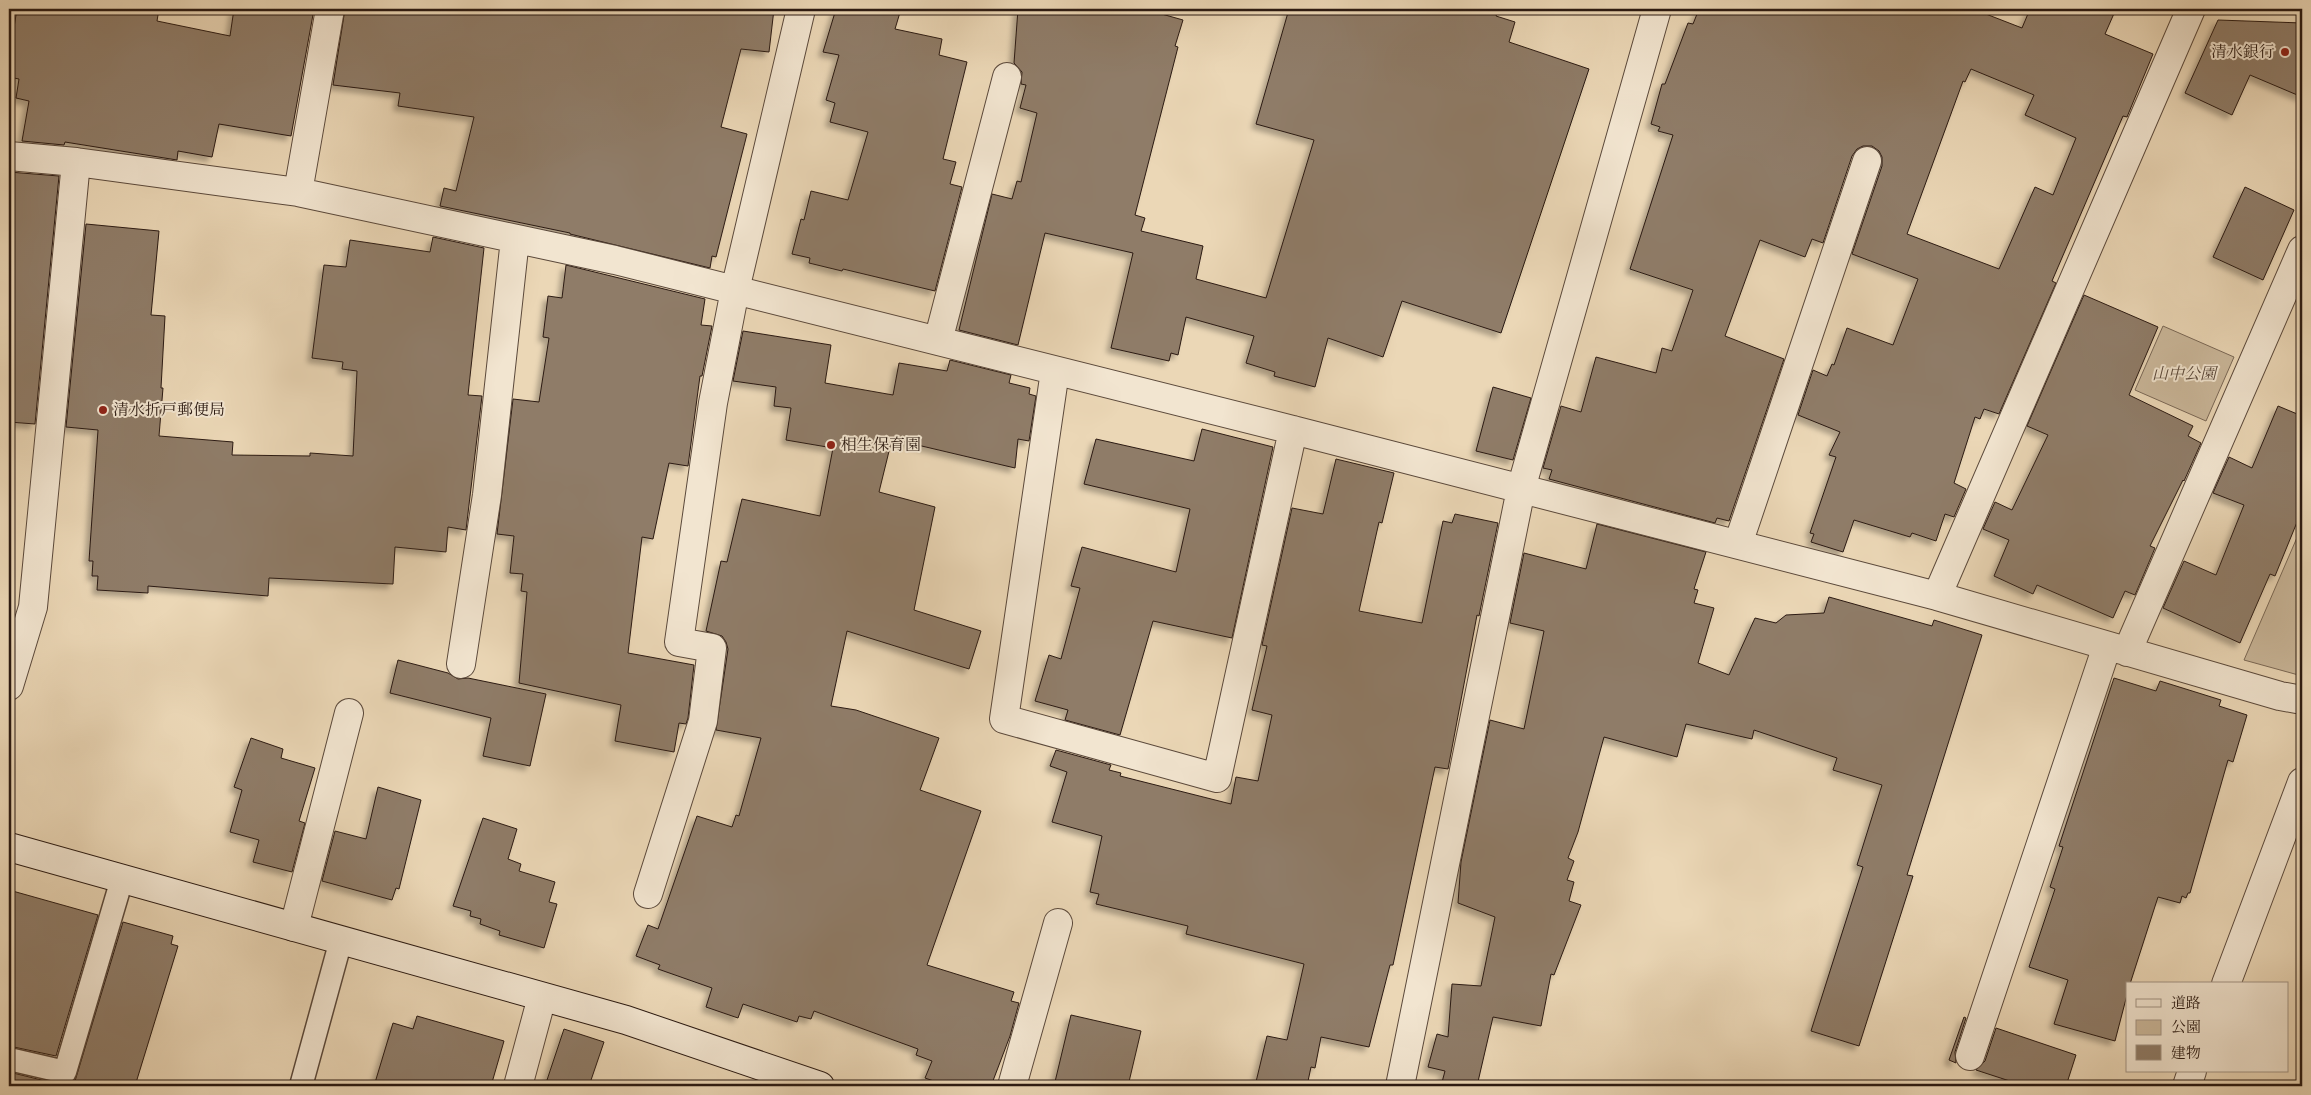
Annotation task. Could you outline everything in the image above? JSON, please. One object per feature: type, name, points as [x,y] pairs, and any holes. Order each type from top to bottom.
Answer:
[{"type":"street","points":[[298,192],[330,9]]},
{"type":"street","points":[[648,894],[703,722],[712,648],[679,642],[713,404],[735,290],[801,9]]},
{"type":"street","points":[[1400,1086],[1521,489],[1657,9]]},
{"type":"street","points":[[1937,596],[2191,9]]},
{"type":"street","points":[[938,341],[1007,77]]},
{"type":"street","points":[[9,156],[76,162],[298,192],[615,260],[1738,544],[1937,596],[2280,696],[2302,700]]},
{"type":"street","points":[[1738,544],[1867,161]]},
{"type":"street","points":[[9,686],[33,607],[76,162]]},
{"type":"street","points":[[461,664],[487,495],[515,239]]},
{"type":"street","points":[[1970,1056],[2117,649],[2302,250]]},
{"type":"street","points":[[1056,371],[1004,720],[1217,778],[1293,430]]},
{"type":"street","points":[[294,927],[349,713]]},
{"type":"street","points":[[2227,982],[2302,782]]},
{"type":"street","points":[[9,847],[626,1020],[820,1086]]},
{"type":"street","points":[[1012,1086],[1058,923]]},
{"type":"street","points":[[518,1086],[542,997]]},
{"type":"street","points":[[2187,1086],[2192,1072]]},
{"type":"lane","points":[[9,1058],[65,1072],[122,879]]},
{"type":"lane","points":[[302,1086],[341,940]]},
{"type":"green space","name":"山中公園","points":[[2163,326],[2234,357],[2206,421],[2135,390]]},
{"type":"green space","points":[[2302,526],[2302,676],[2244,660]]},
{"type":"building","points":[[17,9],[159,9],[157,21],[230,36],[234,9],[314,9],[291,136],[219,124],[212,157],[178,151],[177,160],[65,142],[64,145],[22,141],[29,101],[16,98],[19,79],[9,77],[9,58]]},
{"type":"building","points":[[345,9],[774,9],[769,52],[741,49],[721,127],[747,134],[716,257],[712,256],[710,268],[570,233],[440,206],[444,188],[456,191],[474,117],[398,106],[400,93],[333,85]]},
{"type":"building","points":[[836,9],[901,9],[895,29],[942,39],[939,55],[967,62],[943,159],[956,162],[950,184],[962,187],[935,291],[843,269],[842,271],[809,263],[810,258],[792,254],[801,219],[804,220],[811,191],[848,200],[868,132],[830,122],[835,103],[826,100],[839,55],[823,52]]},
{"type":"building","points":[[1018,9],[1144,9],[1183,20],[1175,46],[1178,47],[1135,215],[1145,218],[1141,231],[1203,246],[1196,279],[1266,298],[1314,140],[1256,124],[1289,9],[1499,9],[1496,16],[1515,22],[1509,42],[1589,69],[1501,333],[1402,301],[1383,357],[1328,338],[1315,387],[1274,376],[1275,372],[1246,363],[1254,336],[1186,317],[1178,355],[1171,353],[1169,361],[1111,348],[1133,253],[1045,233],[1018,345],[959,330],[992,194],[1012,199],[1017,181],[1021,182],[1037,113],[1020,108],[1026,85],[1021,84],[1022,72],[1014,63]]},
{"type":"building","points":[[1699,9],[1973,9],[2022,28],[2030,9],[2116,9],[2105,34],[2153,54],[2127,117],[2123,116],[2052,281],[2056,283],[1999,414],[1984,409],[1980,419],[1975,417],[1954,483],[1966,489],[1954,517],[1945,514],[1936,541],[1912,533],[1910,537],[1854,520],[1843,552],[1811,542],[1814,534],[1810,533],[1836,457],[1829,455],[1840,432],[1798,415],[1813,370],[1827,376],[1832,364],[1834,365],[1847,328],[1893,345],[1918,279],[1852,254],[1882,166],[1882,157],[1879,151],[1872,146],[1863,146],[1857,149],[1852,156],[1823,243],[1812,239],[1805,257],[1760,240],[1725,336],[1784,359],[1729,521],[1717,518],[1715,523],[1549,479],[1552,470],[1543,468],[1561,406],[1581,412],[1596,357],[1656,373],[1662,348],[1672,351],[1693,290],[1630,269],[1673,135],[1658,131],[1660,127],[1651,124],[1662,84],[1665,84],[1688,23],[1693,24]],"holes":[[[1971,69],[2034,95],[2025,115],[2076,138],[2053,195],[2035,187],[1999,269],[1907,234],[1963,81],[1965,82]]]},
{"type":"building","points":[[2218,20],[2302,23],[2302,97],[2250,75],[2232,115],[2185,93]]},
{"type":"building","points":[[9,172],[59,176],[35,424],[9,422]]},
{"type":"building","points":[[2245,187],[2294,210],[2263,280],[2213,257]]},
{"type":"building","points":[[86,224],[159,231],[151,315],[165,316],[161,388],[163,388],[159,436],[233,442],[232,455],[310,456],[310,453],[353,456],[357,371],[342,369],[343,362],[312,358],[324,265],[346,267],[350,240],[430,252],[433,237],[484,248],[468,395],[482,396],[466,530],[448,527],[446,552],[395,547],[393,584],[269,578],[268,596],[148,586],[148,593],[97,590],[98,576],[92,576],[93,561],[89,561],[98,430],[66,427]]},
{"type":"building","points":[[566,265],[705,299],[701,325],[712,326],[702,376],[700,376],[688,466],[669,463],[653,539],[642,537],[628,653],[694,665],[688,718],[686,724],[679,723],[674,752],[615,741],[621,705],[519,683],[527,592],[521,591],[523,574],[510,573],[514,536],[497,534],[513,399],[539,402],[549,338],[543,337],[548,296],[562,298]]},
{"type":"building","points":[[2084,295],[2158,327],[2129,395],[2193,426],[2188,436],[2201,443],[2184,481],[2150,546],[2155,548],[2135,595],[2125,591],[2113,618],[2037,585],[2033,594],[1994,576],[2009,540],[1983,529],[1995,502],[2012,510],[2048,435],[2027,426]]},
{"type":"building","points":[[743,331],[831,345],[825,383],[893,395],[899,363],[947,371],[950,360],[1011,375],[1009,383],[1030,388],[1029,394],[1036,396],[1029,441],[1018,439],[1015,468],[892,439],[879,492],[935,507],[914,610],[981,631],[969,669],[847,631],[831,706],[856,710],[939,738],[920,790],[981,811],[927,965],[1014,992],[1011,1001],[1019,1003],[1010,1036],[991,1086],[948,1086],[925,1078],[932,1061],[916,1055],[918,1049],[814,1011],[811,1019],[799,1016],[797,1022],[743,1004],[738,1018],[706,1007],[712,988],[658,969],[660,965],[636,956],[648,925],[658,929],[697,816],[732,827],[736,815],[739,816],[761,738],[716,730],[728,649],[722,636],[706,631],[721,561],[727,562],[742,499],[820,516],[833,448],[786,440],[791,408],[774,406],[776,387],[733,381]]},
{"type":"building","points":[[1493,387],[1531,398],[1513,460],[1476,451]]},
{"type":"building","points":[[2278,406],[2302,416],[2302,510],[2275,576],[2270,574],[2240,643],[2163,608],[2184,561],[2216,575],[2244,505],[2213,493],[2229,457],[2252,468]]},
{"type":"building","points":[[1202,429],[1273,447],[1232,638],[1153,621],[1120,735],[1065,720],[1068,710],[1035,701],[1049,655],[1061,659],[1080,588],[1071,586],[1082,547],[1176,572],[1190,509],[1084,484],[1096,439],[1194,461]]},
{"type":"building","points":[[1336,459],[1394,473],[1382,523],[1379,522],[1359,611],[1422,623],[1443,521],[1452,523],[1455,514],[1498,523],[1479,616],[1477,615],[1448,769],[1435,767],[1393,965],[1390,965],[1369,1047],[1321,1037],[1315,1068],[1311,1067],[1307,1086],[1255,1086],[1267,1036],[1287,1040],[1304,964],[1186,934],[1188,926],[1096,904],[1099,894],[1090,892],[1102,836],[1052,822],[1067,772],[1050,766],[1056,750],[1111,765],[1109,770],[1121,773],[1120,776],[1231,804],[1236,777],[1258,781],[1272,715],[1252,710],[1267,646],[1262,645],[1292,508],[1323,514]]},
{"type":"building","points":[[1597,524],[1706,552],[1694,589],[1698,590],[1694,603],[1714,608],[1698,663],[1729,675],[1755,618],[1776,623],[1786,615],[1824,613],[1829,597],[1932,626],[1934,620],[1982,635],[1907,875],[1913,876],[1859,1046],[1811,1031],[1863,867],[1857,865],[1882,785],[1833,770],[1837,758],[1754,730],[1752,739],[1686,724],[1677,757],[1604,737],[1578,832],[1568,858],[1574,861],[1567,880],[1574,882],[1569,901],[1581,905],[1554,975],[1551,974],[1541,1026],[1493,1017],[1477,1086],[1441,1086],[1445,1071],[1428,1067],[1437,1034],[1448,1037],[1452,984],[1481,986],[1495,917],[1458,903],[1461,862],[1490,720],[1524,729],[1544,631],[1510,623],[1524,553],[1586,569]]},
{"type":"building","points":[[398,660],[448,673],[458,679],[468,678],[546,694],[530,766],[483,756],[491,718],[390,693]]},
{"type":"building","points":[[2114,678],[2156,691],[2160,681],[2221,700],[2219,706],[2247,715],[2233,762],[2228,760],[2190,893],[2188,893],[2186,898],[2182,896],[2180,903],[2158,897],[2131,982],[2126,982],[2126,999],[2115,1041],[2054,1024],[2068,980],[2029,967],[2055,889],[2050,887],[2063,847],[2059,846]]},
{"type":"building","points":[[251,738],[283,749],[281,758],[315,768],[299,821],[305,823],[292,872],[253,862],[259,840],[230,832],[242,790],[234,787]]},
{"type":"building","points":[[378,787],[421,800],[399,889],[396,888],[392,900],[322,881],[335,831],[366,839]]},
{"type":"building","points":[[483,818],[517,829],[508,859],[521,864],[519,871],[555,882],[549,902],[557,904],[544,948],[499,935],[500,931],[480,924],[481,919],[470,916],[471,911],[453,906]]},
{"type":"building","points":[[9,890],[98,915],[56,1056],[9,1046]]},
{"type":"building","points":[[123,922],[173,936],[171,944],[178,946],[135,1086],[9,1086],[9,1072],[62,1085],[75,1081]]},
{"type":"building","points":[[1071,1015],[1141,1031],[1128,1086],[1054,1086]]},
{"type":"building","points":[[417,1016],[504,1041],[491,1086],[374,1086],[393,1023],[413,1029]]},
{"type":"building","points":[[1964,1017],[1966,1018],[1955,1052],[1956,1063],[1949,1060]]},
{"type":"building","points":[[1996,1028],[2076,1055],[2066,1086],[2025,1086],[1976,1070],[1985,1061]]},
{"type":"building","points":[[564,1029],[604,1042],[589,1086],[565,1086],[547,1080]]},
{"type":"place","name":"清水銀行","points":[[2285,52]]},
{"type":"place","name":"清水折戸郵便局","points":[[103,410]]},
{"type":"place","name":"相生保育園","points":[[831,445]]}]
